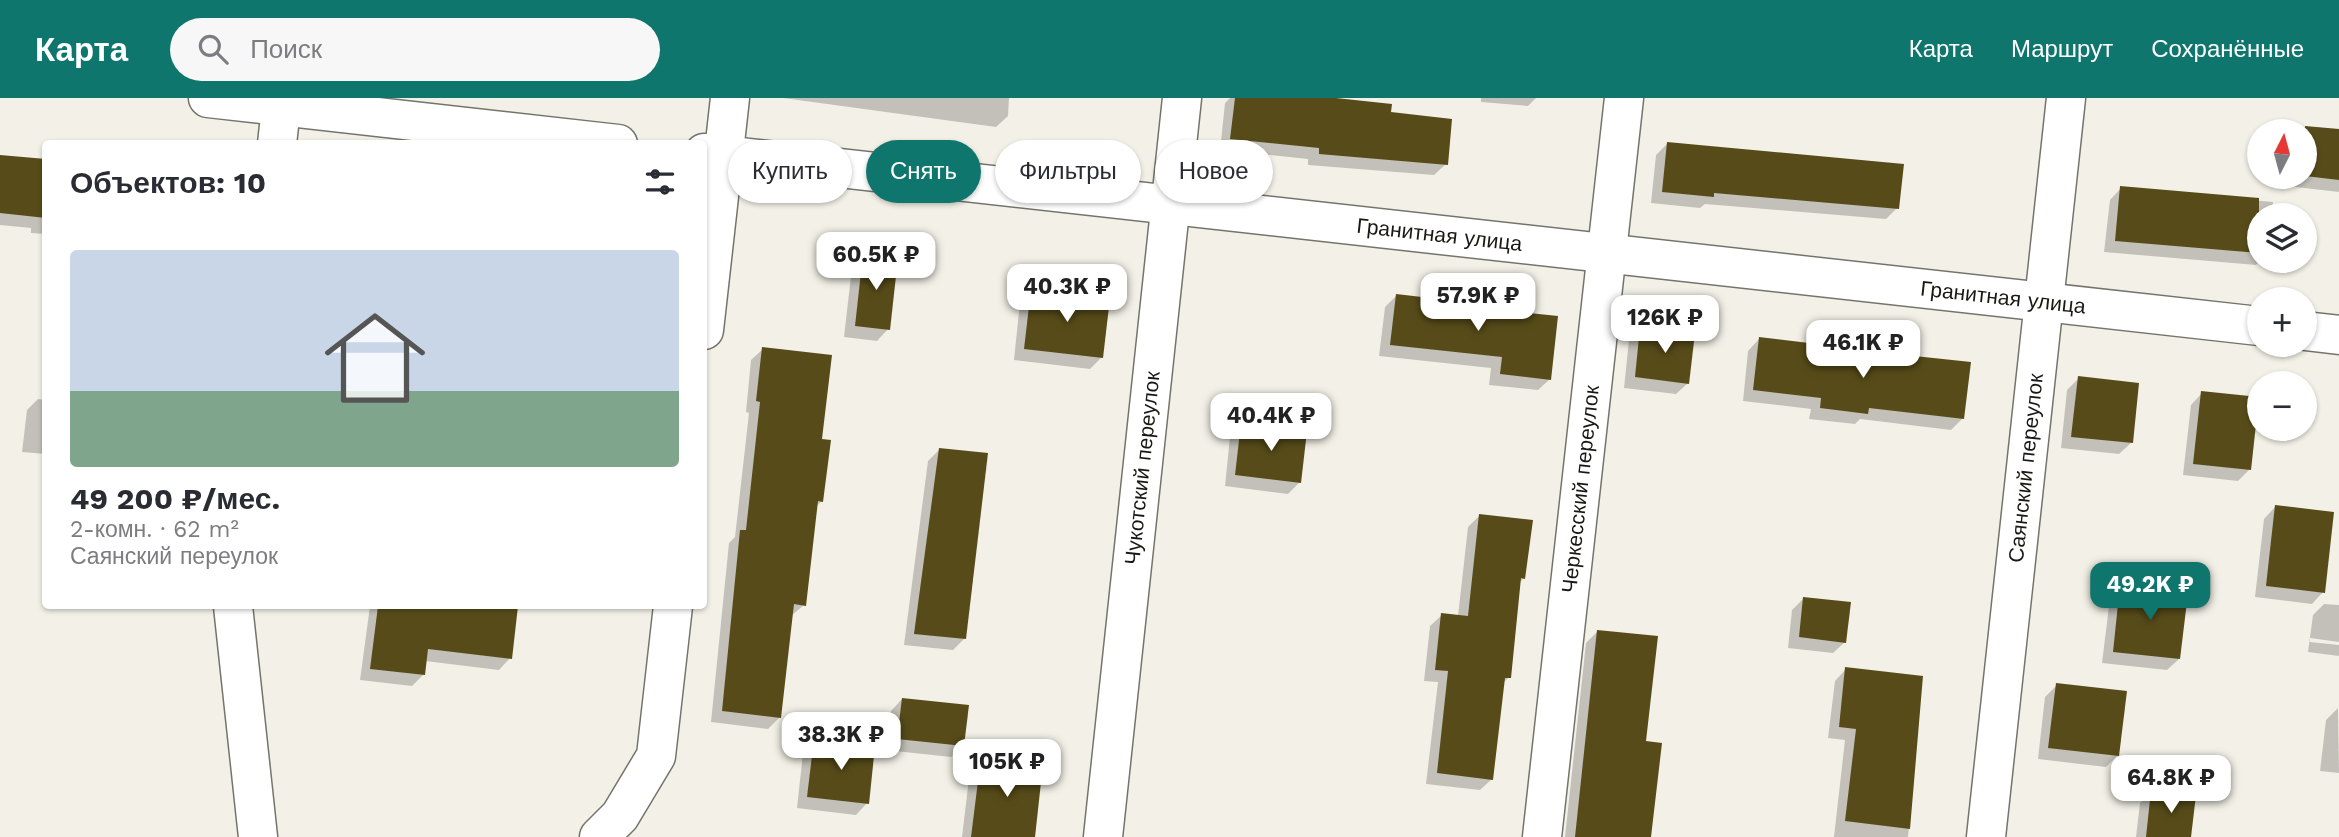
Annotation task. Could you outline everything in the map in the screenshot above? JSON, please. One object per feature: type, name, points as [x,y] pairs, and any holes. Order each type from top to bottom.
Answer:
[{"type":"street","points":[[208,98],[282,102],[586,140]]},
{"type":"street","points":[[707,271],[713,154],[730,98]]},
{"type":"street","name":"Чукотский переулок","points":[[1103,837],[1182,98]]},
{"type":"street","name":"Черкесский переулок","points":[[1542,837],[1624,98]]},
{"type":"street","name":"Саянский переулок","points":[[1986,837],[2066,98]]},
{"type":"street","points":[[277,140],[282,102]]},
{"type":"street","name":"Гранитная улица","points":[[713,154],[2247,325]]},
{"type":"street","points":[[2317,332],[2339,335]]},
{"type":"street","points":[[233,609],[258,837]]},
{"type":"street","points":[[599,837],[620,816],[656,756],[673,609]]},
{"type":"building","points":[[1235,98],[1336,98],[1392,104],[1391,112],[1452,119],[1448,165],[1319,154],[1319,148],[1273,143],[1273,140],[1230,139]]},
{"type":"building","points":[[2317,127],[2339,129],[2339,180],[2317,177]]},
{"type":"building","points":[[1667,142],[1904,164],[1899,209],[1714,193],[1714,197],[1662,192]]},
{"type":"building","points":[[0,155],[42,159],[42,218],[0,213]]},
{"type":"building","points":[[2120,186],[2259,198],[2259,203],[2247,203],[2247,252],[2115,241]]},
{"type":"building","points":[[863,254],[898,258],[890,330],[855,326]]},
{"type":"building","points":[[1031,289],[1110,298],[1103,358],[1024,349]]},
{"type":"building","points":[[1396,294],[1465,302],[1464,306],[1558,316],[1551,380],[1500,374],[1502,357],[1390,345]]},
{"type":"building","points":[[1640,327],[1695,333],[1689,384],[1635,377]]},
{"type":"building","points":[[1759,337],[1817,344],[1816,352],[1904,361],[1905,355],[1971,362],[1964,419],[1869,408],[1868,414],[1820,408],[1821,398],[1753,390]]},
{"type":"building","points":[[762,347],[832,355],[822,439],[831,440],[823,502],[818,501],[806,606],[794,604],[781,718],[722,711],[740,530],[746,530],[760,402],[756,401]]},
{"type":"building","points":[[2078,376],[2139,383],[2133,443],[2071,437]]},
{"type":"building","points":[[2201,391],[2247,396],[2247,441],[2254,441],[2251,470],[2193,464]]},
{"type":"building","points":[[1241,423],[1307,431],[1301,483],[1235,475]]},
{"type":"building","points":[[939,448],[988,453],[966,639],[914,634]]},
{"type":"building","points":[[2275,505],[2334,512],[2325,593],[2266,586]]},
{"type":"building","points":[[1479,514],[1533,520],[1525,579],[1521,578],[1511,678],[1505,678],[1493,780],[1437,773],[1448,671],[1435,670],[1441,613],[1468,616]]},
{"type":"building","points":[[2120,585],[2188,593],[2180,659],[2113,652]]},
{"type":"building","points":[[1803,597],[1851,602],[1846,643],[1799,637]]},
{"type":"building","points":[[378,609],[518,609],[512,659],[428,649],[425,675],[370,669]]},
{"type":"building","points":[[1597,630],[1658,636],[1646,741],[1662,743],[1651,837],[1575,837]]},
{"type":"building","points":[[1845,667],[1923,676],[1910,829],[1845,821],[1856,729],[1839,727]]},
{"type":"building","points":[[2056,683],[2127,691],[2119,756],[2048,748]]},
{"type":"building","points":[[902,698],[969,705],[964,746],[897,739]]},
{"type":"building","points":[[814,739],[875,746],[869,804],[807,797]]},
{"type":"building","points":[[981,757],[1043,764],[1035,837],[971,837]]},
{"type":"building","points":[[2151,790],[2196,795],[2191,837],[2146,837]]}]
